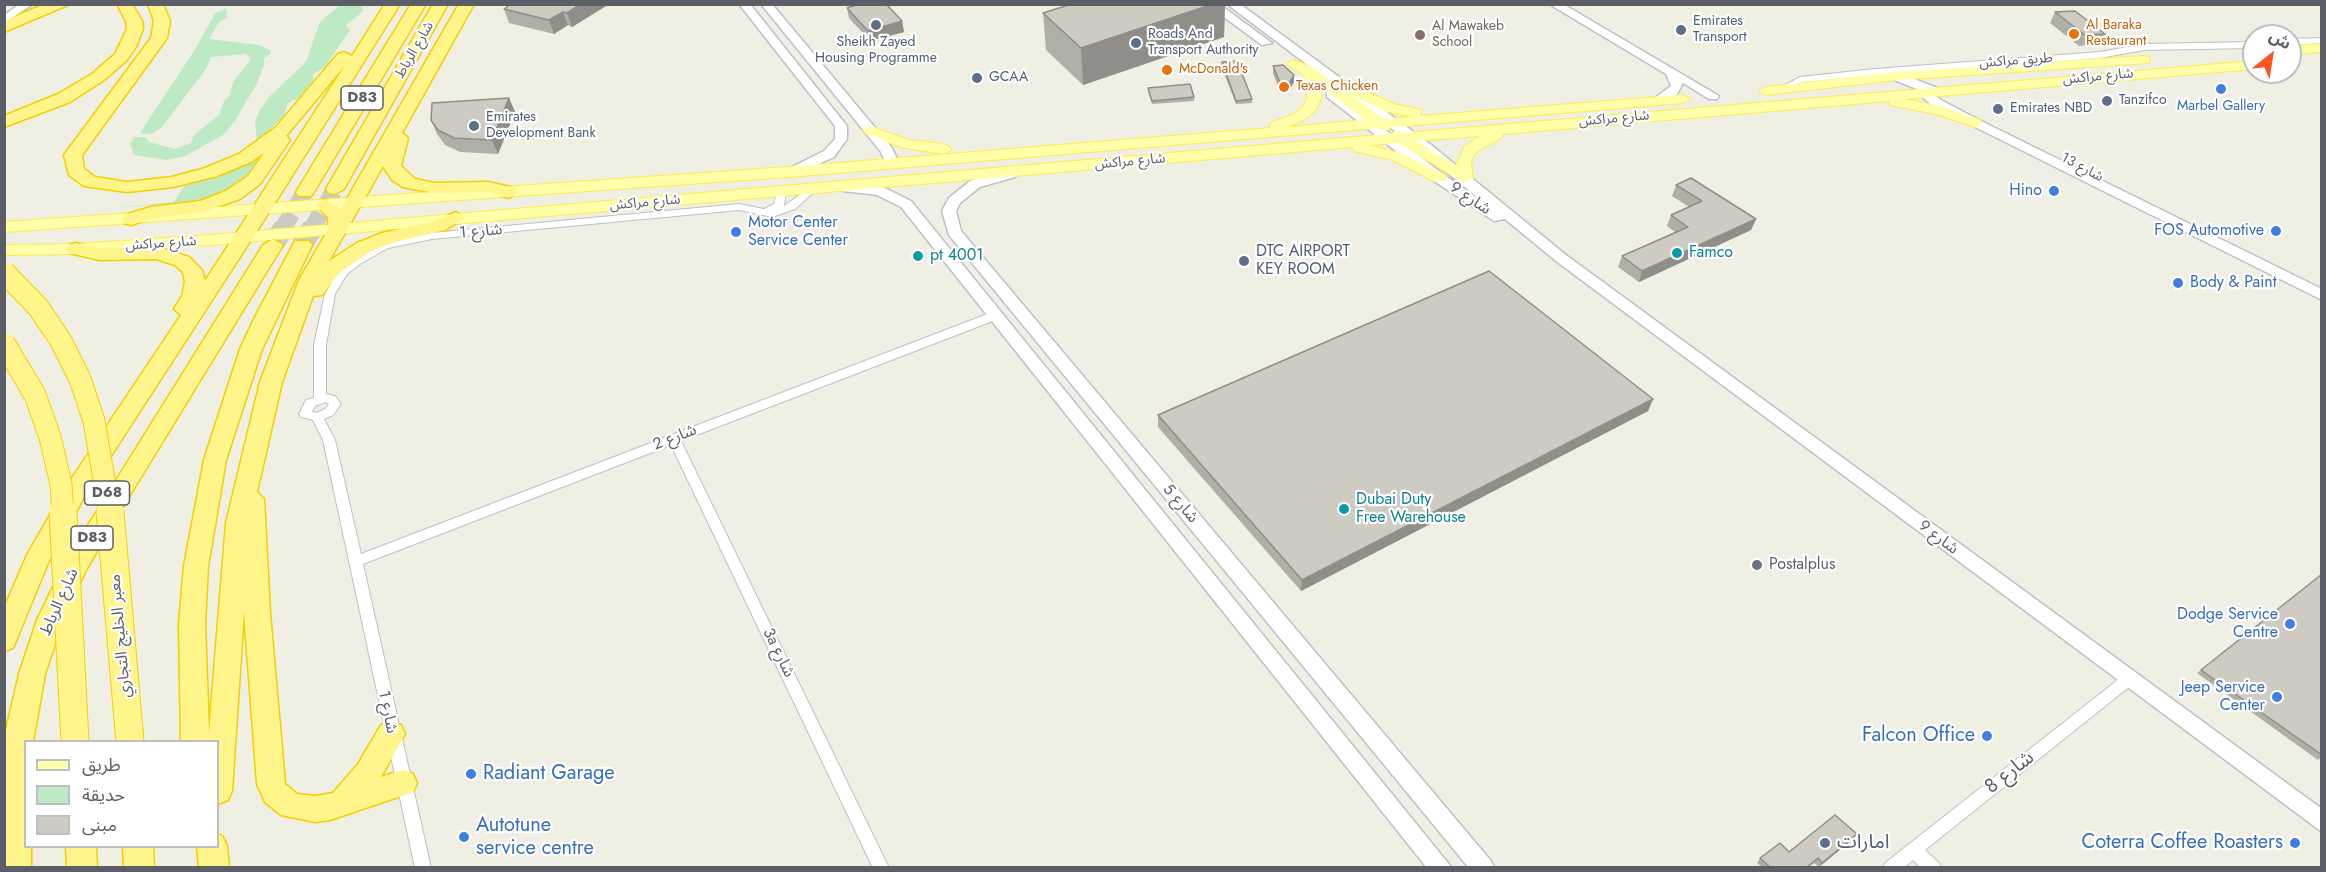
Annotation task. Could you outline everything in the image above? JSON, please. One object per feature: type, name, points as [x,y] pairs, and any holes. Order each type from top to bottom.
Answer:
[{"type":"highway","points":[[4,27],[36,12],[63,4]]},
{"type":"highway","points":[[155,4],[162,21],[159,38],[77,146],[72,163],[81,177],[107,186],[127,187],[192,178],[229,166],[260,150],[297,116]]},
{"type":"highway","name":"شارع الرباط","points":[[305,192],[419,4]]},
{"type":"highway","name":"شارع الرباط","points":[[336,189],[441,4]]},
{"type":"highway","points":[[219,778],[237,535],[258,429],[283,346],[309,280],[339,214],[398,123],[467,4]]},
{"type":"highway","points":[[4,122],[21,117],[82,88],[121,57],[133,38],[135,29],[134,21],[123,6]]},
{"type":"highway","points":[[131,219],[151,213],[203,206],[241,190],[258,174],[297,116],[365,28],[392,7]]},
{"type":"highway","points":[[4,640],[23,590],[57,524],[392,7]]},
{"type":"highway","points":[[398,123],[399,139],[392,165],[403,180],[426,187],[488,187],[509,192]]},
{"type":"highway","points":[[283,346],[319,283],[342,261],[389,237],[438,226],[456,218]]},
{"type":"highway","name":"شارع الرباط","points":[[15,867],[16,787],[20,730],[32,674],[50,620],[74,569],[103,520],[273,245]]},
{"type":"highway","points":[[195,740],[192,624],[196,566],[211,481],[229,411],[251,349],[302,245]]},
{"type":"highway","points":[[76,249],[100,254],[158,253],[176,257],[188,265],[195,282],[192,296],[180,317],[180,332]]},
{"type":"highway","name":"معبر الخليج التجاري","points":[[6,258],[61,341],[80,379],[94,421],[104,468],[113,538],[130,740]]},
{"type":"highway","name":"D68","points":[[4,343],[35,395],[50,437],[61,484],[75,740]]},
{"type":"highway","points":[[251,471],[257,613],[271,784],[281,801],[302,809],[330,807],[403,783]]},
{"type":"highway","points":[[342,803],[372,767],[392,734]]},
{"type":"highway","points":[[81,848],[82,867]]},
{"type":"highway","points":[[138,848],[139,867]]},
{"type":"highway","points":[[212,848],[214,867]]},
{"type":"main road","points":[[2302,49],[2322,48]]},
{"type":"main road","name":"شارع مراكش","points":[[4,227],[131,219],[252,224],[339,214],[456,218],[1326,144],[1458,116],[1779,90],[1893,76],[2242,54]]},
{"type":"main road","points":[[2302,61],[2322,59]]},
{"type":"main road","points":[[1928,90],[1937,82],[2113,68],[2128,61]]},
{"type":"main road","points":[[1293,64],[1311,72],[1390,131],[1448,170],[1464,178],[1465,156],[1476,144],[1525,127]]},
{"type":"main road","name":"شارع مراكش","points":[[6,258],[509,192],[1257,134],[1525,127],[1928,90],[2242,66]]},
{"type":"main road","points":[[1792,102],[1809,95],[1906,84],[1903,80],[1893,76]]},
{"type":"main road","points":[[1257,134],[1292,121],[1310,108],[1315,97],[1310,77]]},
{"type":"main road","points":[[1344,87],[1399,110],[1458,116]]},
{"type":"main road","points":[[1978,119],[1970,100],[1973,92],[1983,87]]},
{"type":"main road","points":[[1857,97],[1927,107],[1978,119]]},
{"type":"main road","points":[[1272,149],[1298,140],[1501,118],[1527,110]]},
{"type":"main road","points":[[870,130],[918,147],[946,149],[1001,147],[1027,152]]},
{"type":"main road","points":[[1326,144],[1385,153],[1439,178]]},
{"type":"main road","points":[[696,199],[743,187],[881,174],[888,171],[892,163]]},
{"type":"main road","points":[[339,214],[513,202],[549,189]]},
{"type":"main road","points":[[6,258],[65,240],[252,224]]},
{"type":"street","points":[[4,20],[28,4]]},
{"type":"street","points":[[744,4],[841,126],[841,139],[829,154],[818,161],[788,172]]},
{"type":"street","points":[[766,4],[887,151],[892,163]]},
{"type":"street","points":[[1211,4],[1310,77],[1390,131]]},
{"type":"street","points":[[1232,4],[1344,87],[1390,131]]},
{"type":"street","points":[[1554,4],[1713,96]]},
{"type":"street","points":[[2302,41],[2322,40]]},
{"type":"street","name":"طريق مراكش","points":[[1779,90],[1800,80],[1875,72],[2100,55],[2144,47],[2242,45]]},
{"type":"street","points":[[1659,101],[1674,91],[1677,86],[1676,79],[1669,70]]},
{"type":"street","name":"شارع 13","points":[[1893,76],[1928,90],[1937,103],[1978,119],[2246,253],[2265,267],[2322,296]]},
{"type":"street","name":"شارع 9","points":[[1390,131],[1439,178],[1555,253]]},
{"type":"street","name":"شارع 5","points":[[1033,170],[990,178],[975,184],[954,201],[949,211],[954,232],[1483,867]]},
{"type":"street","name":"شارع 9","points":[[1464,178],[1555,253],[2322,822]]},
{"type":"street","name":"شارع 5","points":[[818,188],[869,188],[899,199],[1441,867]]},
{"type":"street","name":"شارع 1","points":[[423,867],[328,440],[317,417],[308,416],[304,411],[309,404],[320,399],[320,345],[330,294],[344,272],[356,262],[385,246],[432,236],[739,207],[767,214],[783,212],[818,188]]},
{"type":"street","points":[[758,211],[769,211],[779,206],[781,191]]},
{"type":"street","name":"شارع 2","points":[[356,561],[994,316]]},
{"type":"street","points":[[1040,372],[1050,365],[1064,364]]},
{"type":"street","name":"3a شارع","points":[[674,439],[881,867]]},
{"type":"street","name":"شارع 8","points":[[1891,867],[2129,679]]},
{"type":"street","points":[[1914,850],[1933,867]]},
{"type":"green space","points":[[340,5],[361,5],[363,11],[346,25],[350,30],[324,68],[313,74],[313,81],[299,98],[288,103],[284,115],[257,143],[255,122],[260,110],[269,97],[306,62],[320,22]]},
{"type":"green space","points":[[226,9],[227,18],[219,22],[209,39],[259,45],[270,50],[271,54],[264,58],[264,65],[257,83],[235,121],[223,135],[185,156],[167,160],[134,155],[130,144],[134,137],[145,137],[149,142],[175,149],[191,143],[194,135],[219,115],[224,101],[230,95],[233,82],[251,59],[246,54],[211,57],[206,69],[162,127],[152,134],[140,133],[196,48],[215,13]]},
{"type":"green space","points":[[254,160],[259,160],[243,180],[230,189],[205,199],[180,203],[112,208],[174,202],[184,186],[237,169]]},
{"type":"building","points":[[511,4],[581,4],[549,20],[504,9]]},
{"type":"building","points":[[859,4],[886,4],[902,21],[868,31],[847,8]]},
{"type":"building","points":[[1072,4],[1213,4],[1081,48],[1043,13]]},
{"type":"building","points":[[2075,11],[2105,34],[2085,35],[2055,12]]},
{"type":"building","points":[[1237,61],[1252,99],[1236,101],[1222,62]]},
{"type":"building","points":[[1283,65],[1294,75],[1288,85],[1281,85],[1273,66]]},
{"type":"building","points":[[1190,84],[1194,97],[1152,101],[1148,88]]},
{"type":"building","points":[[509,98],[492,140],[454,138],[438,130],[431,120],[432,103]]},
{"type":"building","points":[[1691,178],[1756,219],[1642,271],[1622,256],[1688,227],[1671,215],[1702,201],[1676,185]]},
{"type":"building","name":"Dubai Duty Free Warehouse","points":[[1489,271],[1653,399],[1302,580],[1158,415]]},
{"type":"building","name":"Dodge Service Centre","points":[[2322,574],[2322,755],[2201,670]]},
{"type":"building","points":[[1835,815],[1857,834],[1822,863],[1818,858],[1807,867],[1770,867],[1760,858],[1780,843],[1789,852]]},
{"type":"tunnel","points":[[312,228],[335,189]]},
{"type":"tunnel","points":[[283,228],[305,192]]},
{"type":"tunnel","points":[[273,245],[284,227]]},
{"type":"tunnel","points":[[302,245],[313,227]]},
{"type":"place","name":"Sheikh Zayed Housing Programme","points":[[876,25]]},
{"type":"place","name":"Emirates Transport","points":[[1681,30]]},
{"type":"place","name":"Al Baraka Restaurant","points":[[2074,34]]},
{"type":"place","name":"Al Mawakeb School","points":[[1420,35]]},
{"type":"place","name":"Roads And Transport Authority","points":[[1136,43]]},
{"type":"place","name":"McDonald's","points":[[1167,70]]},
{"type":"place","name":"GCAA","points":[[977,78]]},
{"type":"place","name":"Texas Chicken","points":[[1284,87]]},
{"type":"place","name":"Marbel Gallery","points":[[2221,89]]},
{"type":"place","name":"Tanzifco","points":[[2107,101]]},
{"type":"place","name":"Emirates NBD","points":[[1998,109]]},
{"type":"place","name":"Emirates Development Bank","points":[[474,126]]},
{"type":"place","name":"Hino","points":[[2054,191]]},
{"type":"place","name":"FOS Automotive","points":[[2276,231]]},
{"type":"place","name":"Motor Center Service Center","points":[[736,232]]},
{"type":"place","name":"Famco","points":[[1677,253]]},
{"type":"place","name":"pt 4001","points":[[918,256]]},
{"type":"place","name":"DTC AIRPORT KEY ROOM","points":[[1244,261]]},
{"type":"place","name":"Body & Paint","points":[[2178,283]]},
{"type":"place","name":"Dubai Duty Free Warehouse","points":[[1344,509]]},
{"type":"place","name":"Postalplus","points":[[1757,565]]},
{"type":"place","name":"Dodge Service Centre","points":[[2290,624]]},
{"type":"place","name":"Jeep Service Center","points":[[2277,697]]},
{"type":"place","name":"Falcon Office","points":[[1987,736]]},
{"type":"place","name":"Radiant Garage","points":[[471,774]]},
{"type":"place","name":"Autotune service centre","points":[[464,837]]},
{"type":"place","name":"امارات","points":[[1825,843]]},
{"type":"place","name":"Coterra Coffee Roasters","points":[[2295,843]]}]
